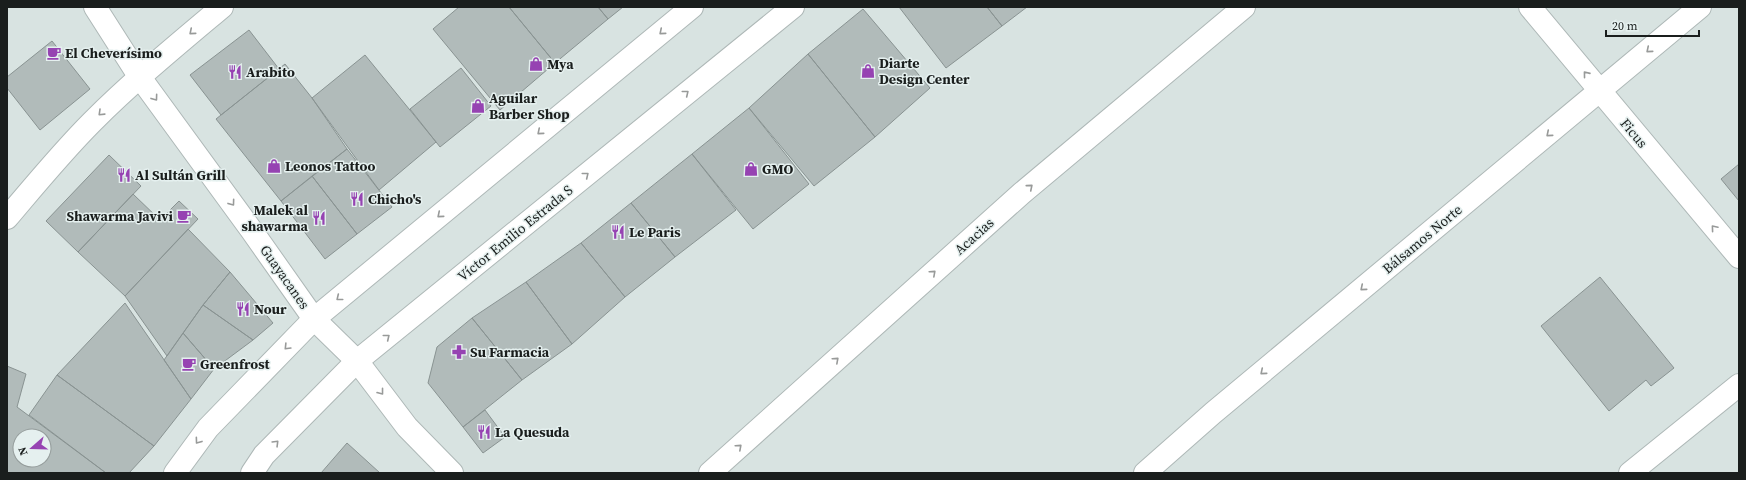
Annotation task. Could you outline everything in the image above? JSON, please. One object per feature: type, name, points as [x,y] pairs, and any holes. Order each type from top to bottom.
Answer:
[{"type":"street","name":"Guayacanes","points":[[95,7],[139,76],[314,319],[357,361],[407,427],[452,473]]},
{"type":"street","points":[[7,218],[91,123],[139,76],[222,7]]},
{"type":"street","points":[[175,473],[208,428],[314,319],[692,7]]},
{"type":"street","name":"Víctor Emilio Estrada S","points":[[252,473],[264,455],[357,361],[793,7]]},
{"type":"street","name":"Acacias","points":[[710,473],[1022,193],[1244,7]]},
{"type":"street","name":"Ficus","points":[[1530,7],[1739,257]]},
{"type":"street","name":"Bálsamos Norte","points":[[1145,473],[1213,413],[1600,92],[1700,7]]},
{"type":"street","points":[[1630,473],[1739,385]]},
{"type":"building","points":[[459,7],[509,7],[555,63],[500,110],[433,29]]},
{"type":"building","points":[[509,7],[598,7],[608,19],[555,63]]},
{"type":"building","points":[[598,7],[623,7],[608,19]]},
{"type":"building","points":[[899,7],[987,7],[1002,26],[946,68]]},
{"type":"building","points":[[987,7],[1027,7],[1002,26]]},
{"type":"building","name":"Diarte Design Center","points":[[863,9],[930,88],[875,137],[808,54]]},
{"type":"building","name":"Arabito","points":[[249,30],[279,69],[221,115],[190,75]]},
{"type":"building","points":[[52,41],[90,89],[40,130],[7,88],[7,77]]},
{"type":"building","points":[[808,54],[875,137],[814,186],[749,108]]},
{"type":"building","points":[[365,55],[436,142],[379,190],[312,98]]},
{"type":"building","points":[[285,64],[312,98],[347,149],[281,201],[216,119]]},
{"type":"building","points":[[461,68],[491,106],[440,147],[410,109]]},
{"type":"building","name":"GMO","points":[[749,108],[809,184],[753,229],[692,154]]},
{"type":"building","name":"Chicho's","points":[[347,149],[392,207],[357,234],[312,176]]},
{"type":"building","points":[[692,154],[736,210],[675,257],[631,203]]},
{"type":"building","points":[[109,155],[141,186],[78,252],[46,221]]},
{"type":"building","points":[[1739,164],[1739,201],[1721,179]]},
{"type":"building","name":"Malek al shawarma","points":[[312,176],[357,234],[325,259],[281,201]]},
{"type":"building","points":[[133,194],[160,220],[179,201],[198,219],[125,296],[78,252]]},
{"type":"building","points":[[631,203],[675,257],[625,297],[581,243]]},
{"type":"building","points":[[188,229],[230,272],[203,305],[167,356],[125,296]]},
{"type":"building","points":[[581,243],[625,297],[572,344],[526,282]]},
{"type":"building","points":[[230,272],[273,323],[253,340],[203,305]]},
{"type":"building","points":[[1600,277],[1674,368],[1651,386],[1646,380],[1609,411],[1541,326]]},
{"type":"building","points":[[526,282],[572,344],[522,380],[472,318]]},
{"type":"building","points":[[125,303],[191,399],[154,446],[57,375]]},
{"type":"building","points":[[203,305],[253,340],[214,369],[183,333]]},
{"type":"building","points":[[472,318],[522,380],[463,427],[428,383],[437,347]]},
{"type":"building","name":"Greenfrost","points":[[183,333],[214,369],[191,399],[164,360]]},
{"type":"building","points":[[7,366],[26,374],[17,407],[45,428],[12,428],[12,468],[52,468],[52,433],[106,473],[7,473]]},
{"type":"building","points":[[57,375],[154,446],[129,473],[106,473],[52,432],[52,428],[46,428],[29,415]]},
{"type":"building","name":"La Quesuda","points":[[485,410],[505,437],[483,453],[463,427]]},
{"type":"building","points":[[347,443],[380,473],[321,473]]},
{"type":"place","name":"El Cheverísimo","points":[[54,53]]},
{"type":"place","name":"Mya","points":[[536,64]]},
{"type":"place","name":"Diarte Design Center","points":[[868,71]]},
{"type":"place","name":"Arabito","points":[[235,72]]},
{"type":"place","name":"Aguilar Barber Shop","points":[[478,106]]},
{"type":"place","name":"Leonos Tattoo","points":[[274,166]]},
{"type":"place","name":"GMO","points":[[751,169]]},
{"type":"place","name":"Al Sultán Grill","points":[[124,175]]},
{"type":"place","name":"Chicho's","points":[[357,199]]},
{"type":"place","name":"Shawarma Javivi","points":[[184,216]]},
{"type":"place","name":"Malek al shawarma","points":[[319,218]]},
{"type":"place","name":"Le Paris","points":[[618,232]]},
{"type":"place","name":"Nour","points":[[243,309]]},
{"type":"place","name":"Su Farmacia","points":[[459,352]]},
{"type":"place","name":"Greenfrost","points":[[189,364]]},
{"type":"place","name":"La Quesuda","points":[[484,432]]}]
